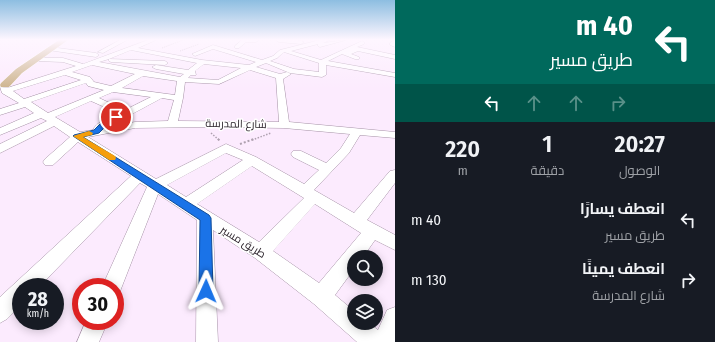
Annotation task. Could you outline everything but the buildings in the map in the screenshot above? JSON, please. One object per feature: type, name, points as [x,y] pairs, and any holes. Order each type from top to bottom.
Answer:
[{"type":"main road","points":[[2,86],[39,56]]},
{"type":"main road","points":[[2,86],[40,56]]},
{"type":"street","points":[[63,60],[69,56]]},
{"type":"street","points":[[2,86],[66,73],[84,66],[99,56]]},
{"type":"street","points":[[103,56],[125,62],[191,70],[234,65],[252,68],[280,77],[311,61],[314,56]]},
{"type":"street","points":[[0,132],[47,117],[112,90],[174,56]]},
{"type":"street","points":[[180,56],[203,69]]},
{"type":"street","points":[[208,56],[234,62],[234,65]]},
{"type":"street","points":[[244,56],[293,71],[323,75],[318,56]]},
{"type":"street","points":[[110,67],[180,80],[221,82],[232,75],[281,56]]},
{"type":"street","points":[[286,56],[301,61],[311,61]]},
{"type":"street","points":[[287,56],[311,61]]},
{"type":"street","points":[[311,61],[314,56]]},
{"type":"street","points":[[336,56],[395,75]]},
{"type":"street","points":[[351,56],[357,58]]},
{"type":"street","points":[[374,60],[381,56]]},
{"type":"street","points":[[36,59],[63,60],[101,73]]},
{"type":"street","points":[[282,68],[301,61]]},
{"type":"street","points":[[84,66],[110,67],[159,65]]},
{"type":"street","points":[[172,124],[179,98],[180,80],[191,70],[203,69]]},
{"type":"street","points":[[66,73],[88,80],[91,84],[112,90],[179,98]]},
{"type":"street","points":[[220,73],[232,75]]},
{"type":"street","points":[[116,76],[146,82]]},
{"type":"street","points":[[109,105],[140,93],[161,77]]},
{"type":"street","points":[[280,77],[284,125]]},
{"type":"street","points":[[0,112],[88,80]]},
{"type":"street","name":"طريق مسير","points":[[2,86],[25,103],[154,186],[262,252],[321,297],[374,342]]},
{"type":"street","points":[[97,131],[108,122],[160,96]]},
{"type":"street","points":[[92,98],[125,113]]},
{"type":"street","points":[[0,149],[47,117]]},
{"type":"street","name":"شارع المدرسة","points":[[77,136],[135,125],[172,124],[284,125],[395,135]]},
{"type":"street","points":[[262,252],[345,150],[357,131],[395,143]]},
{"type":"street","points":[[49,162],[77,136]]},
{"type":"street","points":[[116,278],[154,186],[220,150],[228,148],[252,160],[372,232],[395,243]]},
{"type":"street","points":[[297,154],[328,169]]},
{"type":"street","points":[[185,205],[252,160]]},
{"type":"street","points":[[356,222],[395,174]]},
{"type":"street","points":[[34,278],[139,176]]},
{"type":"street","points":[[205,218],[207,342]]},
{"type":"street","points":[[321,297],[372,232]]},
{"type":"street","points":[[0,312],[12,300]]},
{"type":"street","points":[[384,342],[395,318]]},
{"type":"street","points":[[88,342],[93,330]]},
{"type":"path","points":[[228,148],[264,137]]},
{"type":"slow traffic","points":[[89,133],[77,136],[112,158]]},
{"type":"route","points":[[116,117],[103,124],[97,131],[77,136],[205,218],[207,250],[206,291]]}]
